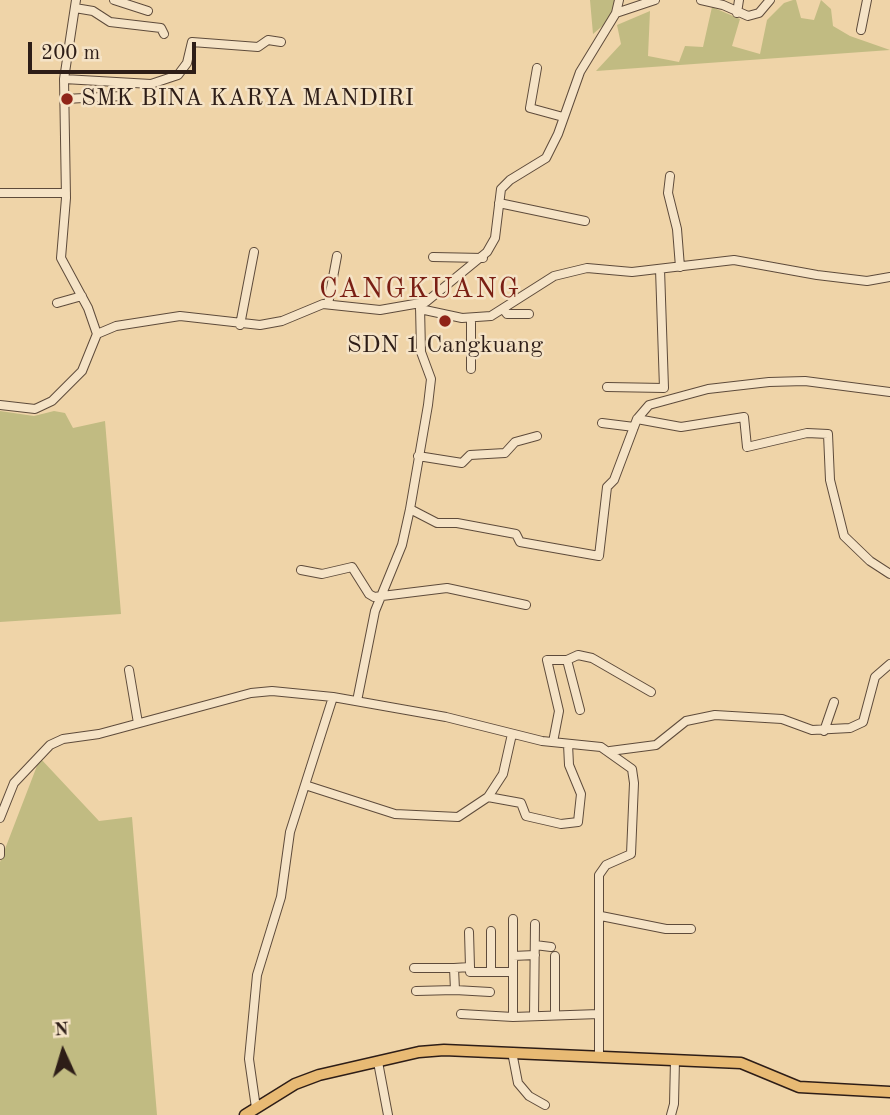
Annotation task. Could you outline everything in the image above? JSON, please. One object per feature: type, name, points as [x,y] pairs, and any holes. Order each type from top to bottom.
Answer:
[{"type":"main road","points":[[244,1115],[307,1079],[435,1051],[741,1063],[799,1087],[890,1092]]},
{"type":"street","points":[[114,0],[137,4],[148,10]]},
{"type":"street","points":[[420,307],[482,258],[495,238],[499,203],[505,184],[544,161],[580,72],[616,13],[619,0]]},
{"type":"street","points":[[616,13],[655,0]]},
{"type":"street","points":[[701,0],[723,5],[737,13],[754,15],[770,0]]},
{"type":"street","points":[[737,13],[739,0]]},
{"type":"street","points":[[861,30],[866,0],[872,0]]},
{"type":"street","points":[[0,405],[35,409],[52,401],[82,371],[97,334],[82,296],[62,262],[66,193],[64,79],[76,4],[110,22],[161,28],[164,34]]},
{"type":"street","points":[[64,79],[151,84],[178,75],[187,63],[192,42],[258,47],[268,40],[281,42]]},
{"type":"street","points":[[537,68],[530,108],[564,117]]},
{"type":"street","points":[[65,99],[122,96]]},
{"type":"street","points":[[670,176],[667,193],[677,229],[680,267]]},
{"type":"street","points":[[0,193],[66,193]]},
{"type":"street","points":[[499,203],[585,221]]},
{"type":"street","points":[[240,325],[254,252]]},
{"type":"street","points":[[328,304],[337,256]]},
{"type":"street","points":[[433,257],[482,258]]},
{"type":"street","points":[[97,334],[116,326],[180,316],[240,325],[282,321],[328,304],[380,310],[420,307],[471,318],[491,316],[504,310],[539,284],[587,268],[632,272],[734,260],[867,281],[890,277]]},
{"type":"street","points":[[607,387],[664,388],[660,269]]},
{"type":"street","points":[[57,303],[82,296]]},
{"type":"street","points":[[356,701],[367,640],[401,545],[410,509],[431,379],[421,352],[420,307]]},
{"type":"street","points":[[504,310],[507,314],[529,314]]},
{"type":"street","points":[[471,318],[471,369]]},
{"type":"street","points":[[410,509],[437,523],[457,523],[516,534],[520,542],[599,556],[605,491],[614,480],[635,423],[649,405],[708,389],[769,382],[805,381],[890,392]]},
{"type":"street","points":[[602,423],[681,427],[744,417],[747,447],[807,433],[828,435],[830,480],[844,536],[870,561],[890,574]]},
{"type":"street","points":[[418,456],[464,462],[470,455],[505,453],[515,442],[537,436]]},
{"type":"street","points":[[301,570],[322,574],[352,566],[369,594],[382,597],[447,588],[526,605]]},
{"type":"street","points":[[553,742],[559,711],[546,662],[549,659],[567,660],[578,655],[600,661],[651,692]]},
{"type":"street","points":[[567,660],[580,710]]},
{"type":"street","points":[[610,751],[656,745],[687,721],[715,715],[782,719],[802,727],[824,731],[850,728],[863,722],[875,677],[890,664]]},
{"type":"street","points":[[129,670],[138,723]]},
{"type":"street","points":[[0,818],[14,783],[50,745],[64,739],[138,723],[251,693],[332,697],[446,717],[553,742],[601,747],[610,751],[633,772],[631,852],[628,857],[606,865],[600,871],[599,1056]]},
{"type":"street","points":[[256,1108],[249,1059],[257,975],[281,897],[290,832],[332,697]]},
{"type":"street","points":[[824,731],[834,702]]},
{"type":"street","points":[[305,785],[371,808],[421,818],[458,817],[488,797],[503,774],[512,734]]},
{"type":"street","points":[[488,797],[521,803],[526,816],[561,824],[578,822],[581,794],[569,765],[568,744]]},
{"type":"street","points":[[0,848],[0,855]]},
{"type":"street","points":[[601,916],[661,928],[691,929]]},
{"type":"street","points":[[513,919],[513,1017]]},
{"type":"street","points":[[534,1016],[535,924]]},
{"type":"street","points":[[469,932],[470,972],[513,972]]},
{"type":"street","points":[[491,932],[491,972]]},
{"type":"street","points":[[535,945],[551,947]]},
{"type":"street","points":[[513,956],[535,955]]},
{"type":"street","points":[[555,956],[555,1015]]},
{"type":"street","points":[[414,968],[470,967]]},
{"type":"street","points":[[454,968],[454,990]]},
{"type":"street","points":[[416,990],[490,992]]},
{"type":"street","points":[[461,1014],[513,1017],[599,1014]]},
{"type":"street","points":[[512,1052],[518,1083],[529,1096],[545,1104]]},
{"type":"street","points":[[671,1115],[674,1104],[675,1060]]},
{"type":"street","points":[[378,1062],[388,1115]]},
{"type":"shaded area","points":[[590,0],[617,0],[607,22],[593,34]]},
{"type":"shaded area","points":[[796,0],[801,18],[814,20],[821,0],[831,9],[833,26],[850,36],[890,50],[596,71],[621,44],[617,25],[650,11],[648,56],[679,62],[685,46],[703,47],[712,7],[740,19],[732,46],[760,54],[767,20],[784,3]]},
{"type":"shaded area","points":[[0,411],[34,416],[54,411],[65,413],[73,428],[105,421],[121,614],[0,622]]},
{"type":"shaded area","points":[[40,758],[99,821],[132,817],[157,1115],[0,1115],[0,862]]},
{"type":"place","name":"SMK BINA KARYA MANDIRI","points":[[67,99]]},
{"type":"place","name":"SDN 1 Cangkuang","points":[[445,321]]},
{"type":"district","name":"CANGKUANG","points":[[420,290]]}]
